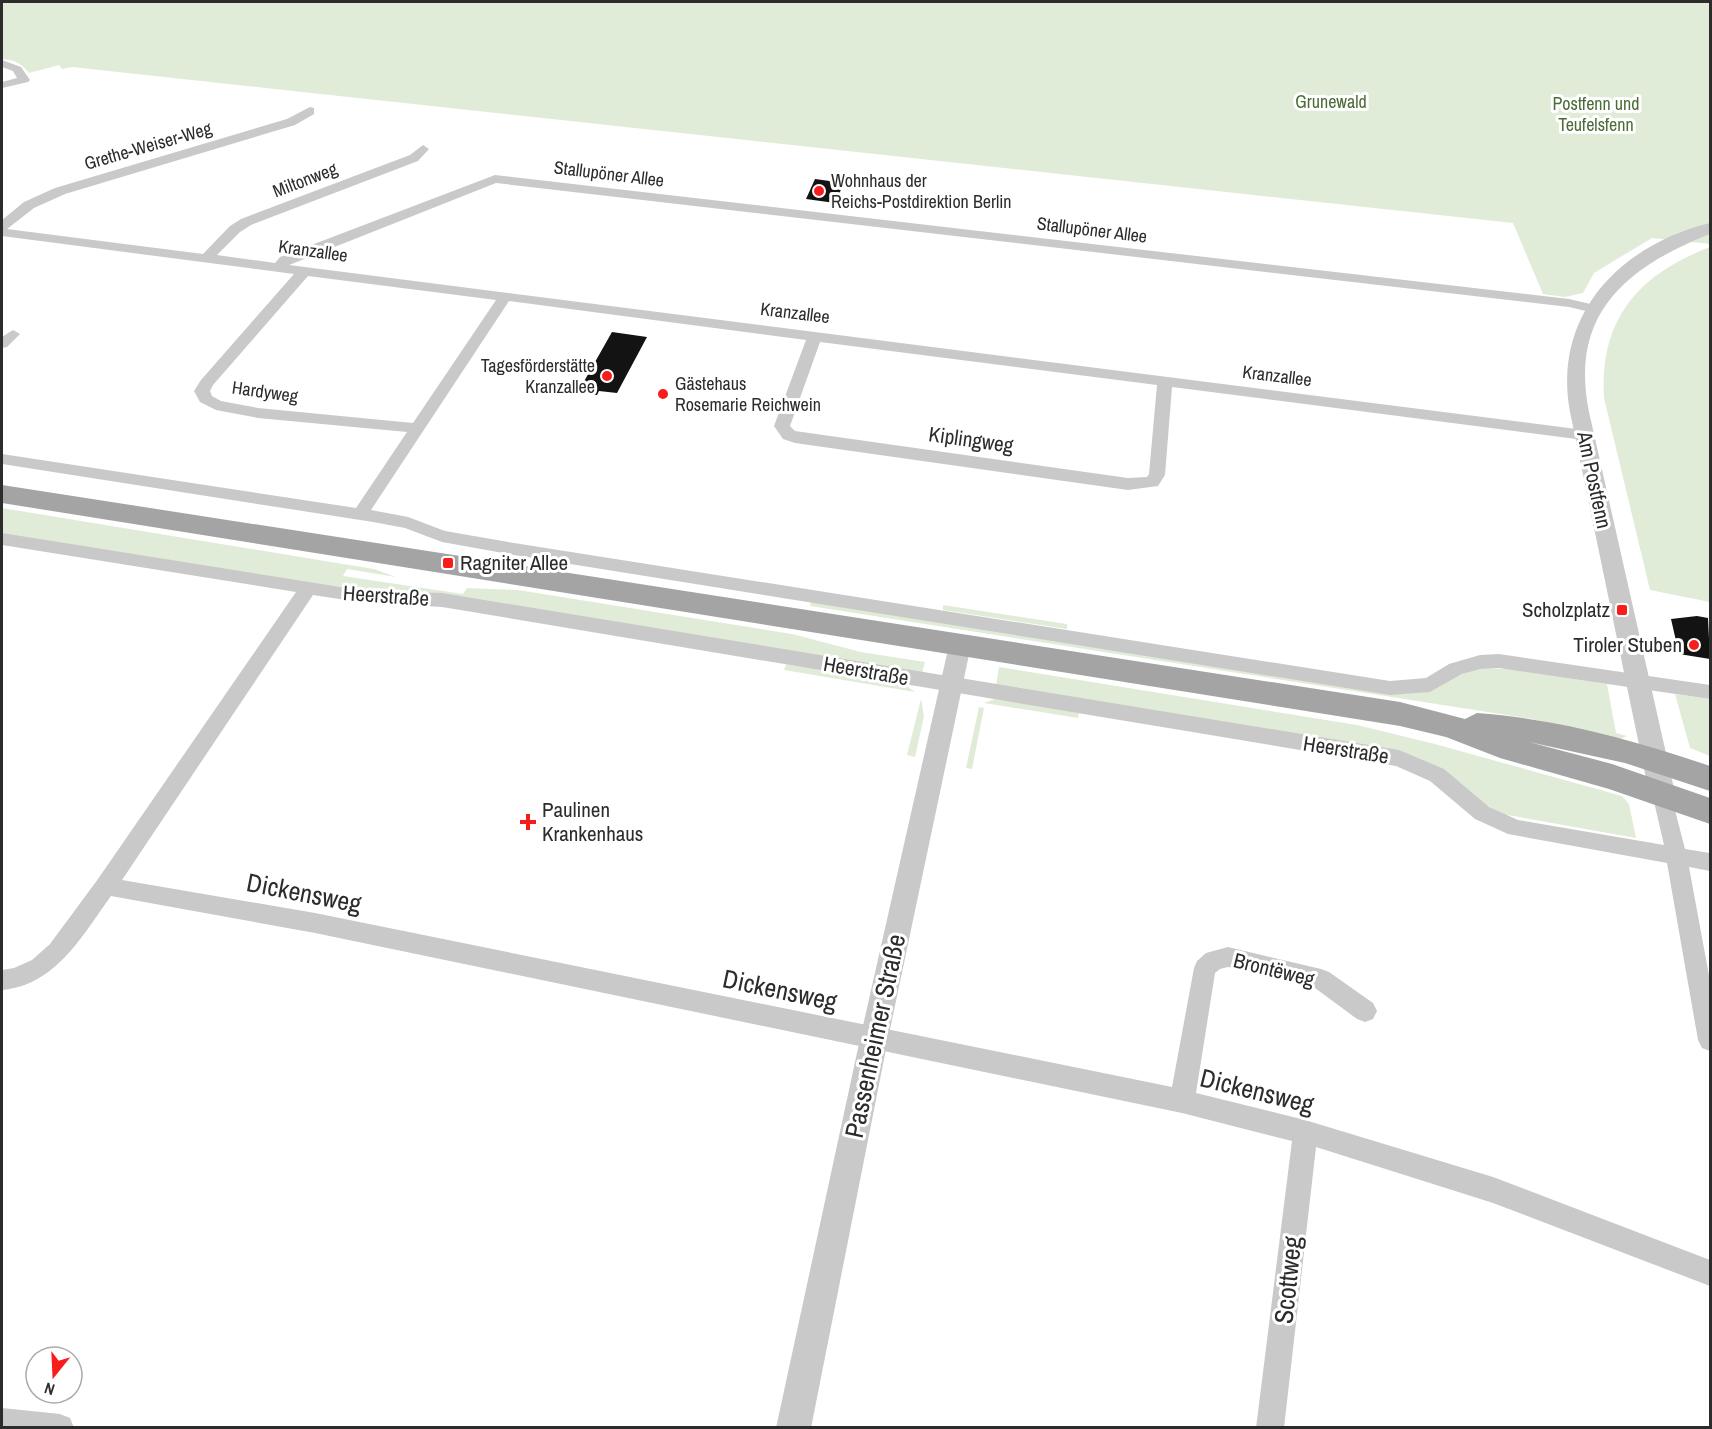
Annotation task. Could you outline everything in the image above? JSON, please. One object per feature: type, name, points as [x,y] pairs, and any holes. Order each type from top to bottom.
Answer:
[{"type":"main road","name":"Heerstraße","points":[[2,494],[1400,714],[1451,726],[1511,749],[1662,793],[1710,811]]},
{"type":"main road","name":"Heerstraße","points":[[1451,726],[1480,725],[1526,730],[1654,758],[1710,778]]},
{"type":"street","points":[[2,63],[18,69],[24,80],[2,86]]},
{"type":"street","name":"Grethe-Weiser-Weg","points":[[2,226],[29,205],[60,191],[291,122],[310,111]]},
{"type":"street","name":"Miltonweg","points":[[208,257],[239,225],[414,158],[423,149]]},
{"type":"street","name":"Stallupöner Allee","points":[[280,266],[285,260],[495,179],[1569,303],[1594,309]]},
{"type":"street","name":"Am Postfenn","points":[[1662,793],[1576,390],[1584,333],[1603,292],[1621,273],[1671,243],[1710,228]]},
{"type":"street","name":"Kranzallee","points":[[2,232],[1584,435]]},
{"type":"street","name":"Hardyweg","points":[[305,270],[206,383],[202,392],[206,399],[216,405],[258,413],[417,428]]},
{"type":"street","points":[[360,514],[505,297]]},
{"type":"street","points":[[2,344],[13,333]]},
{"type":"street","name":"Kiplingweg","points":[[815,336],[782,426],[789,435],[806,440],[1128,484],[1152,482],[1157,475],[1165,381]]},
{"type":"street","points":[[2,459],[360,514],[408,523],[442,537],[514,549],[1389,688],[1430,685],[1456,669],[1480,662],[1519,662],[1710,692]]},
{"type":"street","name":"Heerstraße","points":[[2,539],[308,589],[359,596],[442,600],[1399,758],[1437,775],[1482,813],[1507,825],[1710,862]]},
{"type":"street","points":[[2,980],[16,978],[40,967],[58,951],[106,885],[308,589]]},
{"type":"street","name":"Passenheimer Straße","points":[[794,1428],[874,1039],[960,645]]},
{"type":"street","points":[[1662,793],[1710,1040]]},
{"type":"street","name":"Dickensweg","points":[[106,885],[315,923],[1182,1101],[1305,1132],[1493,1190],[1710,1273]]},
{"type":"street","name":"Brontëweg","points":[[1182,1101],[1205,968],[1215,960],[1228,957],[1321,979],[1365,1011]]},
{"type":"street","name":"Scottweg","points":[[1270,1428],[1305,1132]]},
{"type":"street","points":[[2,1422],[60,1428]]},
{"type":"green space","name":"Grunewald","points":[[2,2],[1710,2],[1710,244],[1652,238],[1594,273],[1583,293],[1565,297],[1543,294],[1513,223],[72,67],[62,69],[59,65],[29,73],[17,63],[2,59]]},
{"type":"green space","points":[[1710,247],[1710,602],[1650,590],[1604,398],[1604,370],[1608,345],[1628,303],[1663,271]]},
{"type":"green space","points":[[2,508],[374,569],[396,577],[347,569],[343,576],[463,594],[467,588],[518,590],[792,634],[861,652],[925,662],[922,674],[335,589],[2,534]]},
{"type":"green space","points":[[811,601],[1404,694],[1433,690],[1466,672],[1479,668],[1510,669],[1607,684],[1616,733],[1627,736],[1620,739],[1532,719],[810,606]]},
{"type":"green space","points":[[943,605],[1067,624],[1067,629],[943,610]]},
{"type":"green space","points":[[786,664],[896,682],[915,692],[784,670]]},
{"type":"green space","points":[[999,667],[1357,725],[1435,744],[1622,796],[1629,804],[1636,838],[1502,814],[1484,804],[1444,771],[996,685]]},
{"type":"green space","points":[[1675,694],[1710,699],[1710,756],[1690,748]]},
{"type":"green space","points":[[921,699],[924,716],[915,757],[907,755]]},
{"type":"green space","points":[[995,699],[1079,712],[1078,718],[984,703]]},
{"type":"green space","points":[[979,707],[984,708],[972,769],[966,768]]},
{"type":"building","name":"Wohnhaus der Reichs-Postdirektion Berlin","points":[[815,179],[844,183],[835,203],[806,199]]},
{"type":"building","name":"Tagesförderstätte Kranzallee","points":[[612,332],[647,337],[617,393],[599,391],[597,395],[578,392]]},
{"type":"building","name":"Tiroler Stuben","points":[[1697,616],[1708,618],[1710,659],[1679,654],[1671,619]]},
{"type":"place","name":"Wohnhaus der Reichs-Postdirektion Berlin","points":[[819,191]]},
{"type":"place","name":"Tagesförderstätte Kranzallee","points":[[607,376]]},
{"type":"place","name":"Gästehaus Rosemarie Reichwein","points":[[663,394]]},
{"type":"place","name":"Ragniter Allee","points":[[448,563]]},
{"type":"place","name":"Scholzplatz","points":[[1622,610]]},
{"type":"place","name":"Tiroler Stuben","points":[[1694,645]]},
{"type":"place","name":"Paulinen Krankenhaus","points":[[528,822]]},
{"type":"park label","name":"Postfenn und Teufelsfenn","points":[[1596,114]]}]
